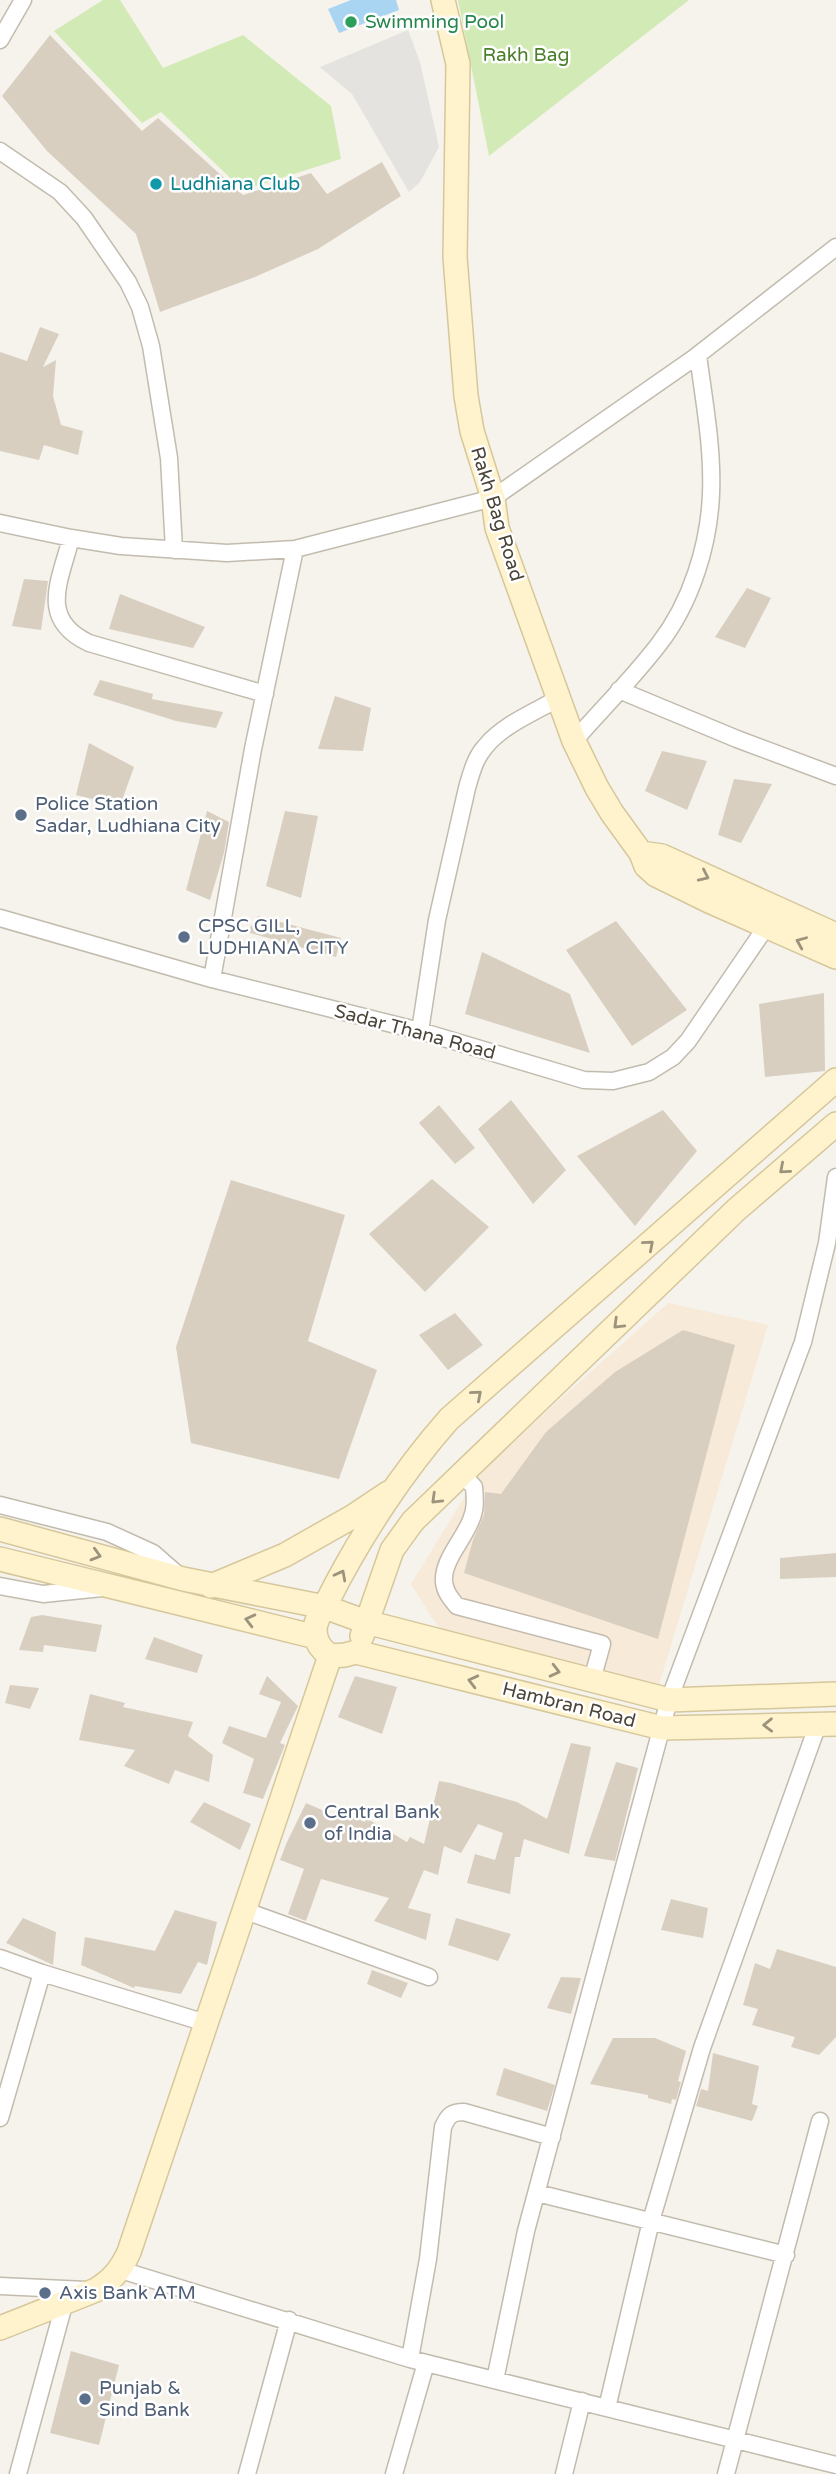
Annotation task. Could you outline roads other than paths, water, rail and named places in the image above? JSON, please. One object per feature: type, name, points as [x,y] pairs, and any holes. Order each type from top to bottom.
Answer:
[{"type":"street","points":[[0,40],[23,0]]},
{"type":"street","name":"Rakh Bag Road","points":[[443,0],[458,64],[456,257],[466,396],[472,431],[493,498],[497,528],[574,741],[601,796],[641,853],[646,866],[656,875],[836,957]]},
{"type":"street","points":[[0,151],[60,192],[84,218],[128,282],[140,307],[151,346],[169,457],[174,550]]},
{"type":"street","points":[[0,523],[71,538],[227,553],[295,549],[493,498],[698,355],[836,247]]},
{"type":"street","points":[[574,741],[660,643],[681,610],[705,539],[711,495],[711,456],[698,355]]},
{"type":"street","points":[[71,538],[57,591],[58,614],[70,633],[89,643],[265,694]]},
{"type":"street","points":[[212,979],[253,749],[295,549]]},
{"type":"street","points":[[619,690],[836,776]]},
{"type":"street","points":[[420,1031],[437,920],[474,766],[484,748],[498,733],[559,698]]},
{"type":"street","points":[[641,853],[662,856],[836,935]]},
{"type":"street","name":"Sadar Thana Road","points":[[0,918],[212,979],[420,1031],[584,1080],[613,1081],[649,1072],[673,1057],[688,1041],[766,927]]},
{"type":"street","points":[[0,2328],[96,2290],[121,2270],[130,2252],[330,1657],[321,1648],[316,1637],[317,1620],[361,1539],[428,1443],[449,1419],[836,1080]]},
{"type":"street","points":[[356,1651],[392,1550],[413,1521],[736,1210],[836,1124]]},
{"type":"street","points":[[495,2380],[537,2193],[669,1700],[803,1342],[827,1242],[836,1177]]},
{"type":"street","points":[[462,1474],[474,1487],[475,1505],[472,1519],[448,1563],[443,1579],[446,1592],[457,1606],[602,1644],[592,1680]]},
{"type":"street","points":[[211,1586],[285,1555],[398,1487]]},
{"type":"street","points":[[0,1505],[107,1532],[153,1553],[183,1579]]},
{"type":"street","name":"Hambran Road","points":[[0,1529],[211,1586],[325,1607],[366,1622],[669,1700],[836,1694]]},
{"type":"street","points":[[10,1561],[316,1637]]},
{"type":"street","points":[[0,1586],[43,1594],[118,1586]]},
{"type":"street","name":"Hambran Road","points":[[330,1657],[345,1656],[356,1651],[662,1728],[827,1724]]},
{"type":"street","points":[[607,2408],[651,2221],[702,2048],[827,1724]]},
{"type":"street","points":[[243,1910],[429,1978]]},
{"type":"street","points":[[0,1958],[206,2023]]},
{"type":"street","points":[[0,2118],[43,1973]]},
{"type":"street","points":[[394,2474],[418,2361],[443,2127],[454,2112],[464,2112],[552,2137]]},
{"type":"street","points":[[726,2474],[820,2121]]},
{"type":"street","points":[[537,2193],[786,2255]]},
{"type":"street","points":[[121,2270],[418,2361],[836,2465]]},
{"type":"street","points":[[0,2286],[96,2290]]},
{"type":"street","points":[[18,2474],[65,2301]]},
{"type":"street","points":[[247,2474],[289,2320]]},
{"type":"street","points":[[564,2474],[582,2401]]},
{"type":"water","name":"Swimming Pool","points":[[351,0],[396,0],[399,10],[339,33],[328,9]]},
{"type":"place","name":"Swimming Pool","points":[[351,22]]},
{"type":"place","name":"Ludhiana Club","points":[[156,184]]},
{"type":"place","name":"Police Station Sadar, Ludhiana City","points":[[21,815]]},
{"type":"place","name":"CPSC GILL, LUDHIANA CITY","points":[[184,937]]},
{"type":"place","name":"Central Bank of India","points":[[310,1823]]},
{"type":"place","name":"Axis Bank ATM","points":[[45,2293]]},
{"type":"place","name":"Punjab & Sind Bank","points":[[85,2399]]},
{"type":"park label","name":"Rakh Bag","points":[[526,55]]}]
